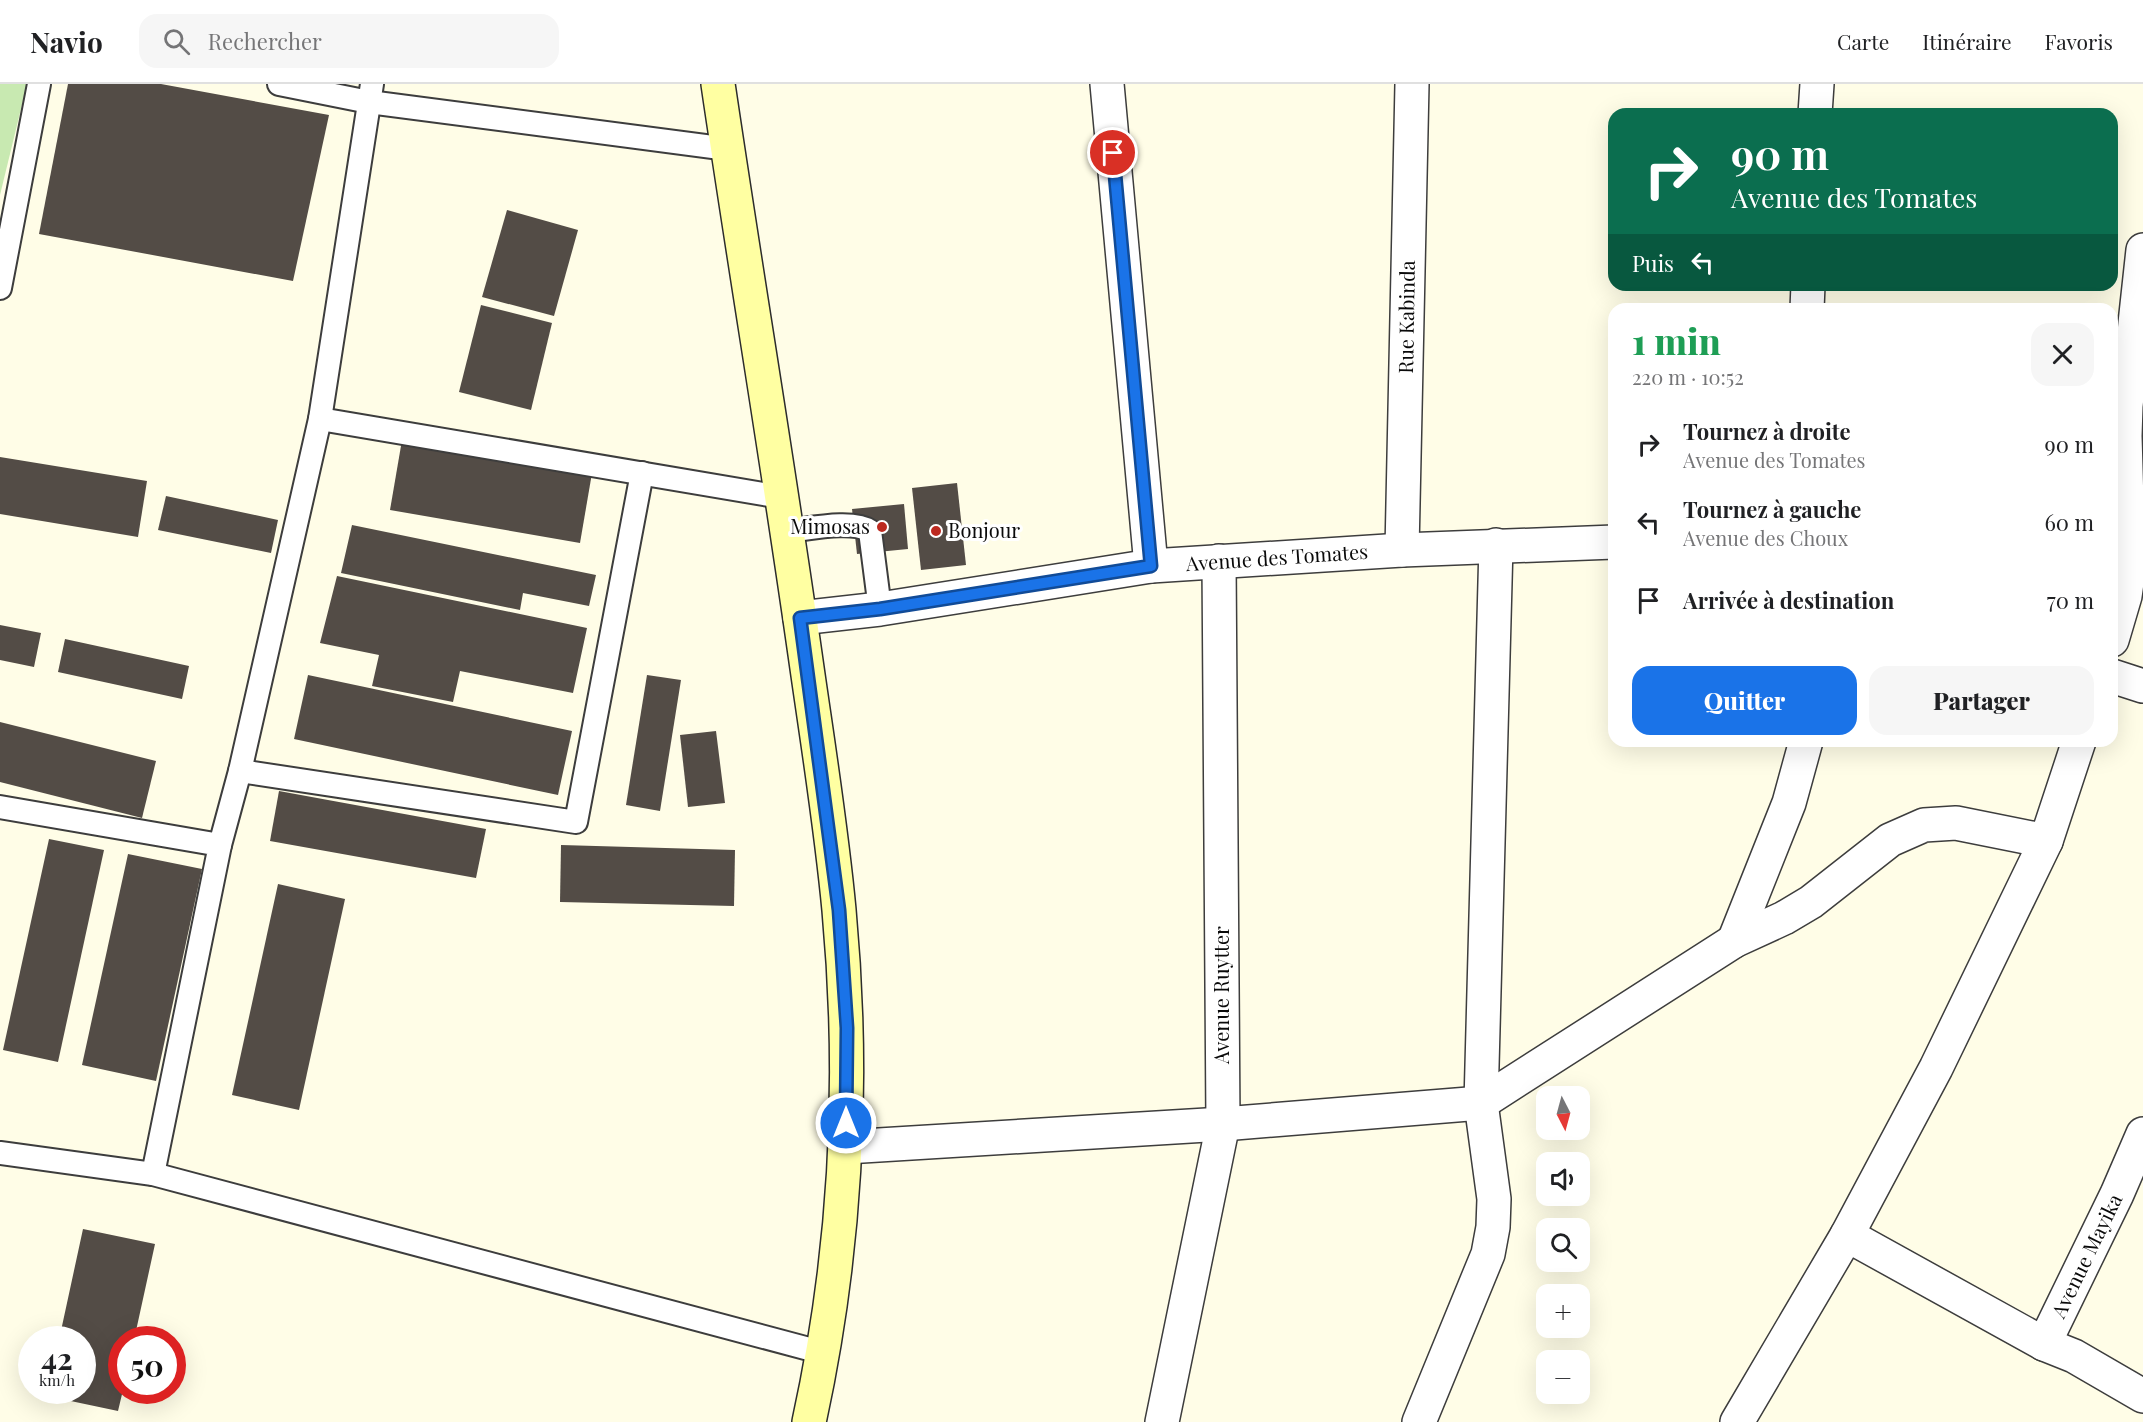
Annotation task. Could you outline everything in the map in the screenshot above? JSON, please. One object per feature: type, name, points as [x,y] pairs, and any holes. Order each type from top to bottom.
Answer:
[{"type":"main road","points":[[718,84],[800,618],[839,910],[847,1028],[846,1147],[835,1281],[824,1353],[809,1422]]},
{"type":"street","points":[[1107,84],[1151,566]]},
{"type":"street","name":"Rue Kabinda","points":[[1402,550],[1412,84]]},
{"type":"street","points":[[1815,108],[1817,84]]},
{"type":"street","points":[[2118,620],[2125,596],[2129,568],[2126,406],[2143,250]]},
{"type":"street","name":"Avenue des Tomates","points":[[800,618],[880,609],[1151,566],[1496,545],[1608,542]]},
{"type":"street","points":[[1419,1422],[1488,1254],[1492,1227],[1494,1199],[1481,1103],[1496,545]]},
{"type":"street","name":"Avenue Ruytter","points":[[1162,1422],[1223,1124],[1219,561]]},
{"type":"street","points":[[2118,678],[2143,686]]},
{"type":"street","points":[[1734,941],[1789,803],[1804,747]]},
{"type":"street","points":[[1737,1422],[1847,1235],[1936,1068],[2046,841],[2077,747]]},
{"type":"street","points":[[846,1147],[1223,1124],[1481,1103],[1734,941],[1784,918],[1811,902],[1890,840],[1924,825],[1956,823],[2046,841]]},
{"type":"street","name":"Avenue Mayika","points":[[2044,1344],[2117,1194],[2143,1134]]},
{"type":"street","points":[[1847,1235],[2044,1344],[2074,1356],[2143,1396]]},
{"type":"lane","points":[[0,288],[39,84]]},
{"type":"lane","points":[[279,84],[371,93],[728,149]]},
{"type":"lane","points":[[153,1174],[220,845],[240,771],[320,419],[371,93]]},
{"type":"lane","points":[[320,419],[781,497]]},
{"type":"lane","points":[[240,771],[576,822],[642,473]]},
{"type":"lane","points":[[787,531],[853,525],[870,531],[880,609]]},
{"type":"lane","points":[[0,807],[220,845]]},
{"type":"lane","points":[[0,1153],[153,1174],[824,1353]]},
{"type":"green space","points":[[0,84],[27,84],[0,195]]},
{"type":"building","points":[[68,84],[161,84],[329,115],[293,281],[39,234]]},
{"type":"building","points":[[507,210],[578,230],[554,316],[482,297]]},
{"type":"building","points":[[481,305],[552,323],[531,410],[459,392]]},
{"type":"building","points":[[402,440],[592,473],[580,543],[390,510]]},
{"type":"building","points":[[0,457],[147,481],[138,537],[0,514]]},
{"type":"building","points":[[957,483],[966,565],[921,570],[912,488]]},
{"type":"building","points":[[166,496],[278,520],[271,553],[158,530]]},
{"type":"building","points":[[904,504],[908,549],[857,554],[852,509]]},
{"type":"building","points":[[352,525],[596,575],[589,606],[523,593],[520,610],[341,573]]},
{"type":"building","points":[[337,576],[587,628],[573,693],[460,671],[453,702],[372,686],[379,655],[320,643]]},
{"type":"building","points":[[0,625],[41,633],[34,667],[0,660]]},
{"type":"building","points":[[65,639],[189,666],[182,699],[58,672]]},
{"type":"building","points":[[308,675],[572,731],[558,795],[294,739]]},
{"type":"building","points":[[647,675],[681,680],[660,811],[626,805]]},
{"type":"building","points":[[0,722],[156,761],[142,818],[0,782]]},
{"type":"building","points":[[716,731],[725,803],[688,807],[680,735]]},
{"type":"building","points":[[279,791],[486,829],[476,878],[270,841]]},
{"type":"building","points":[[49,839],[104,850],[58,1062],[3,1050]]},
{"type":"building","points":[[561,845],[735,850],[734,906],[560,902]]},
{"type":"building","points":[[128,854],[202,869],[156,1081],[82,1065]]},
{"type":"building","points":[[278,884],[345,899],[299,1110],[232,1095]]},
{"type":"building","points":[[83,1229],[155,1244],[137,1326],[108,1326],[108,1404],[120,1404],[118,1411],[85,1404],[96,1404],[96,1326],[62,1326]]},
{"type":"place","name":"Mimosas","points":[[882,527]]},
{"type":"place","name":"Bonjour","points":[[936,531]]},
{"type":"route","points":[[846,1123],[847,1028],[839,910],[800,618],[880,609],[1151,566],[1113,153]]}]
